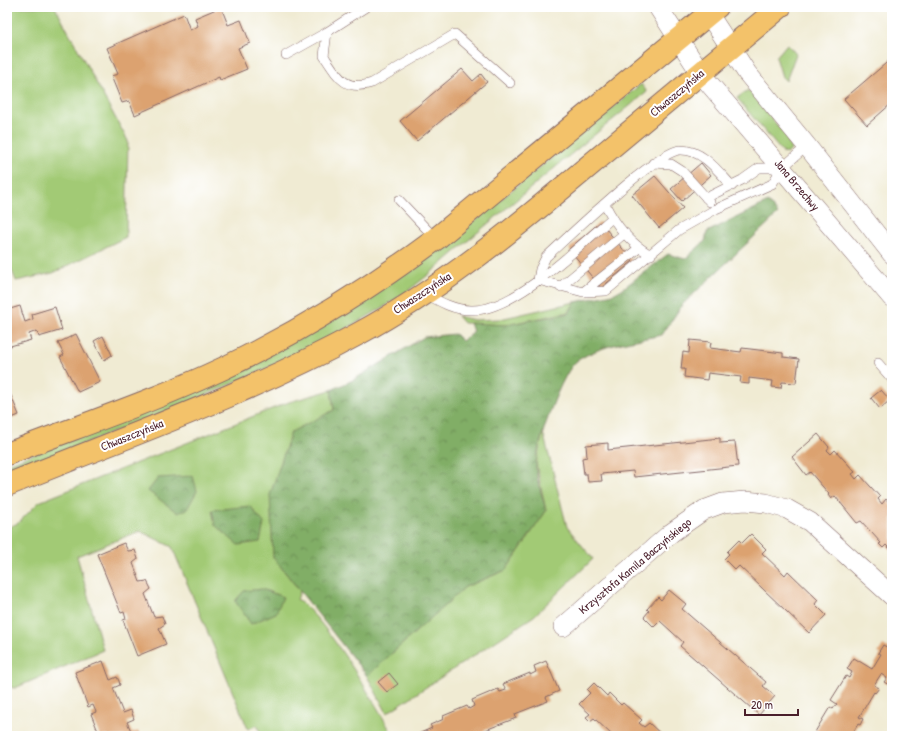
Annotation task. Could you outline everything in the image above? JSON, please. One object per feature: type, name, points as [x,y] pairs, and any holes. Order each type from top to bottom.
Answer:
[{"type":"main road","name":"Chwaszczyńska","points":[[7,485],[212,403],[275,376],[360,334],[425,293],[482,253],[701,74],[780,7]]},
{"type":"main road","points":[[7,454],[215,372],[287,336],[332,311],[392,272],[436,239],[678,39],[710,9]]},
{"type":"street","name":"Jana Brzechwy","points":[[658,7],[701,74],[892,298]]},
{"type":"street","points":[[710,9],[730,48],[747,73],[892,254]]},
{"type":"street","name":"Krzysztofa Kamila Baczyńskiego","points":[[563,627],[671,533],[704,510],[723,503],[745,501],[766,503],[787,509],[810,522],[892,596]]},
{"type":"lane","points":[[286,55],[327,32],[366,7]]},
{"type":"lane","points":[[327,32],[324,56],[332,68],[348,85],[359,87],[372,84],[455,34],[510,83]]},
{"type":"lane","points":[[538,280],[583,292],[606,291],[679,230],[716,209],[772,184],[782,168],[807,146]]},
{"type":"lane","points":[[538,280],[540,269],[546,257],[605,204],[669,152],[680,150],[688,151],[703,157],[732,186]]},
{"type":"lane","points":[[653,164],[671,164],[682,171],[716,209]]},
{"type":"lane","points":[[706,198],[732,186],[759,168],[782,168]]},
{"type":"lane","points":[[399,200],[436,239]]},
{"type":"lane","points":[[605,204],[612,218],[625,233],[639,248],[650,255]]},
{"type":"lane","points":[[425,293],[448,306],[471,310],[491,308],[513,298],[538,280],[612,218]]},
{"type":"lane","points":[[560,287],[625,233]]},
{"type":"lane","points":[[583,292],[639,248]]},
{"type":"lane","points":[[878,363],[892,379]]},
{"type":"green space","points":[[7,7],[55,7],[128,141],[126,237],[53,273],[16,281],[11,268],[7,269]]},
{"type":"green space","points":[[787,44],[796,54],[786,81],[782,77],[776,57]]},
{"type":"green space","points":[[641,84],[647,92],[565,159],[425,278],[387,305],[342,331],[249,376],[152,417],[7,474],[7,464],[158,406],[477,219]]},
{"type":"green space","points":[[748,90],[786,136],[791,150],[788,153],[782,152],[737,98]]},
{"type":"green space","points":[[768,202],[778,214],[682,305],[662,335],[618,344],[598,350],[578,360],[572,367],[565,378],[551,408],[537,454],[536,468],[546,511],[506,570],[465,587],[367,676],[273,557],[270,495],[291,432],[334,410],[331,390],[353,380],[424,337],[455,334],[462,341],[473,332],[470,323],[506,325],[569,313],[575,302],[613,294],[622,289],[668,254],[685,259],[705,241],[707,232]]},
{"type":"green space","points":[[575,302],[569,312],[506,325],[463,323],[457,316],[474,320],[500,319]]},
{"type":"green space","points":[[331,390],[334,410],[273,557],[300,591],[297,600],[321,623],[349,662],[393,736],[262,736],[257,725],[248,729],[172,547],[140,531],[77,556],[103,650],[15,688],[7,687],[7,528],[18,523],[39,502],[289,402]]},
{"type":"green space","points":[[543,432],[567,527],[593,559],[534,616],[387,713],[367,676],[465,587],[506,570],[546,511],[536,463]]},
{"type":"green space","points":[[193,476],[197,491],[187,509],[178,513],[148,491],[158,478]]},
{"type":"green space","points":[[250,506],[264,523],[260,542],[238,545],[215,525],[212,510]]},
{"type":"green space","points":[[262,589],[283,597],[276,613],[251,624],[235,601],[244,591]]},
{"type":"building","points":[[221,7],[228,25],[241,20],[250,43],[238,48],[247,69],[220,80],[219,77],[135,115],[129,101],[122,103],[111,76],[118,74],[107,48],[184,14],[190,30],[198,26],[195,18]]},
{"type":"building","points":[[892,58],[892,103],[867,125],[844,99]]},
{"type":"building","points":[[462,69],[473,81],[481,74],[487,82],[417,141],[400,121]]},
{"type":"building","points":[[701,163],[711,175],[682,201],[671,189]]},
{"type":"building","points":[[655,176],[683,208],[659,228],[632,195]]},
{"type":"building","points":[[600,222],[633,261],[601,288],[569,249]]},
{"type":"building","points":[[20,306],[25,322],[33,319],[32,314],[55,307],[62,330],[39,337],[37,331],[29,334],[31,340],[7,347],[7,310]]},
{"type":"building","points":[[76,334],[100,382],[78,392],[60,357],[64,355],[58,343]]},
{"type":"building","points":[[103,336],[112,355],[104,360],[94,341]]},
{"type":"building","points":[[690,340],[711,342],[710,348],[741,352],[742,348],[783,353],[783,357],[799,359],[796,383],[782,382],[781,388],[772,387],[773,381],[749,378],[749,384],[740,383],[741,377],[708,373],[707,380],[684,377],[685,369],[681,369],[683,352],[689,353]]},
{"type":"building","points":[[7,386],[19,415],[7,420]]},
{"type":"building","points":[[881,390],[890,400],[880,409],[871,398]]},
{"type":"building","points":[[818,434],[829,447],[827,450],[831,454],[835,450],[855,472],[852,474],[856,479],[860,475],[880,497],[878,499],[882,504],[886,499],[892,506],[892,551],[886,545],[883,548],[879,544],[881,543],[861,521],[857,523],[835,496],[831,499],[828,495],[829,494],[810,472],[806,475],[792,457]]},
{"type":"building","points":[[720,438],[720,443],[735,442],[738,466],[634,477],[633,471],[601,474],[602,481],[588,482],[587,474],[584,474],[582,458],[587,457],[586,445],[608,443],[608,450]]},
{"type":"building","points":[[751,534],[766,549],[762,553],[785,575],[788,571],[818,600],[815,604],[826,615],[809,633],[739,566],[735,570],[724,559],[729,554],[727,552],[739,540],[742,543]]},
{"type":"building","points":[[124,543],[128,551],[135,550],[138,559],[133,563],[140,582],[147,581],[151,589],[145,594],[154,617],[162,616],[165,624],[159,628],[166,644],[137,656],[123,620],[126,619],[124,612],[121,613],[97,554]]},
{"type":"building","points":[[669,590],[686,604],[682,609],[766,682],[763,686],[775,696],[759,715],[680,646],[683,642],[660,621],[654,627],[644,617],[649,611],[647,609],[658,597],[661,600]]},
{"type":"building","points":[[883,645],[892,650],[892,680],[889,685],[884,682],[887,678],[881,674],[874,685],[879,688],[875,693],[874,692],[859,717],[863,719],[860,725],[858,724],[851,736],[821,736],[815,732],[830,707],[833,709],[837,704],[831,700],[846,676],[849,678],[852,672],[847,669],[854,658],[872,669],[881,654],[878,653]]},
{"type":"building","points":[[103,661],[110,680],[117,677],[119,681],[120,685],[113,688],[123,713],[131,710],[134,719],[127,722],[132,733],[138,731],[140,736],[100,736],[91,714],[96,712],[93,705],[88,707],[75,672]]},
{"type":"building","points":[[546,661],[559,691],[546,697],[548,701],[515,714],[516,718],[483,731],[485,735],[483,736],[413,736],[432,728],[430,725],[444,719],[443,716],[467,706],[469,709],[474,706],[472,700],[498,689],[500,692],[506,690],[503,684],[536,672],[534,666]]},
{"type":"building","points":[[389,673],[398,684],[387,692],[378,682]]},
{"type":"building","points":[[594,683],[607,696],[609,693],[621,705],[623,703],[642,720],[639,723],[644,727],[649,723],[663,736],[613,736],[594,718],[590,721],[586,717],[590,714],[579,704],[590,693],[587,690]]}]
